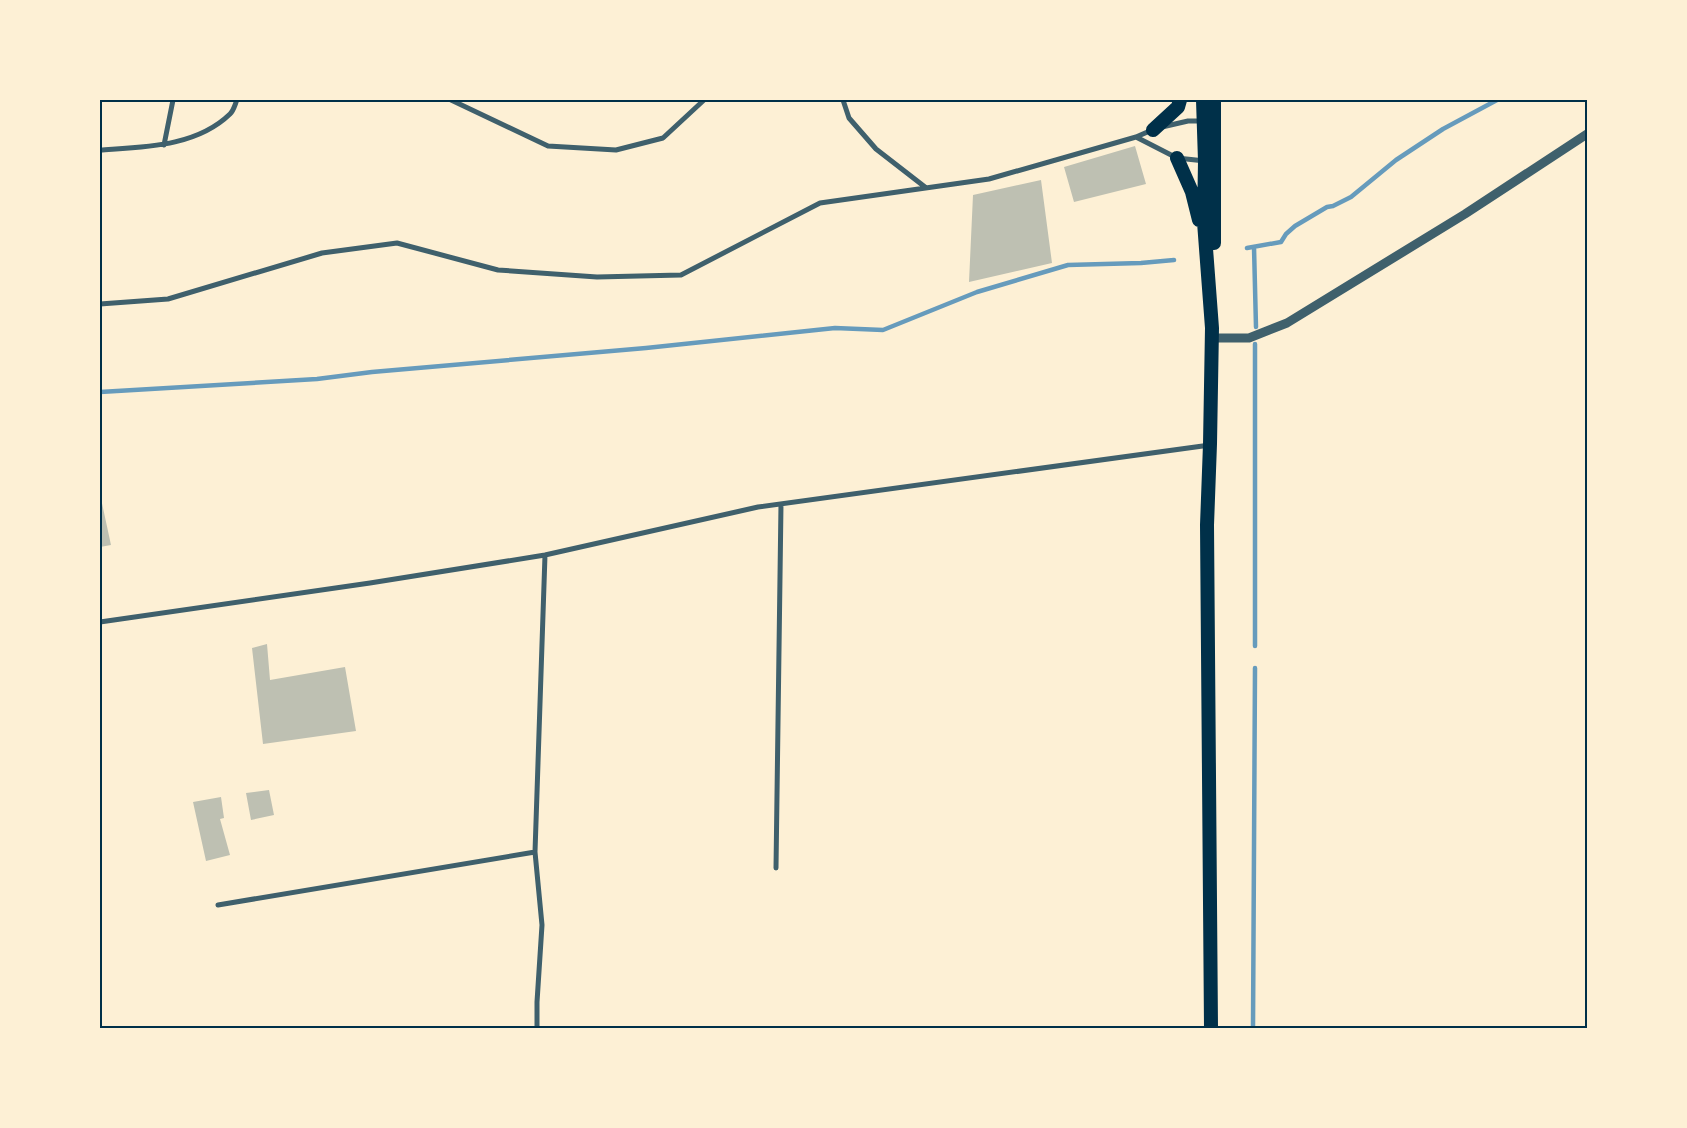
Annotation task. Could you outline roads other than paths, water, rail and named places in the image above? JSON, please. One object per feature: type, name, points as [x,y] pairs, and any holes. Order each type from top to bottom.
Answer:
[{"type":"highway","points":[[1154,130],[1178,107],[1180,100]]},
{"type":"highway","points":[[1203,100],[1208,122],[1210,160],[1214,310],[1206,525],[1211,1028]]},
{"type":"highway","points":[[1208,122],[1214,100]]},
{"type":"highway","points":[[1176,158],[1192,192],[1206,250]]},
{"type":"highway","points":[[1210,160],[1204,222],[1212,333]]},
{"type":"street","points":[[164,145],[173,100]]},
{"type":"street","points":[[100,150],[164,145],[204,132],[232,113],[237,100]]},
{"type":"street","points":[[452,100],[548,146],[616,150],[663,138],[704,100]]},
{"type":"street","points":[[843,100],[849,118],[876,149],[926,187]]},
{"type":"street","points":[[100,304],[168,299],[322,253],[397,243],[498,270],[597,277],[681,275],[820,203],[989,179],[1136,137],[1188,120],[1208,122]]},
{"type":"street","points":[[1212,333],[1249,338],[1287,323],[1465,214],[1587,134]]},
{"type":"street","points":[[1136,137],[1176,158],[1210,160]]},
{"type":"street","points":[[100,622],[370,584],[545,555],[758,507],[1210,444]]},
{"type":"street","points":[[776,868],[781,504]]},
{"type":"street","points":[[537,1028],[542,925],[535,852],[545,555]]},
{"type":"street","points":[[218,905],[535,852]]},
{"type":"waterway","points":[[1247,248],[1281,242],[1286,234],[1295,226],[1327,207],[1351,197],[1396,160],[1443,129],[1497,100]]},
{"type":"waterway","points":[[1254,247],[1256,327]]},
{"type":"waterway","points":[[100,392],[317,379],[372,372],[646,348],[835,328],[883,330],[977,292],[1068,265],[1174,260]]},
{"type":"waterway","points":[[1255,344],[1255,646]]},
{"type":"waterway","points":[[1253,1028],[1255,668]]}]
